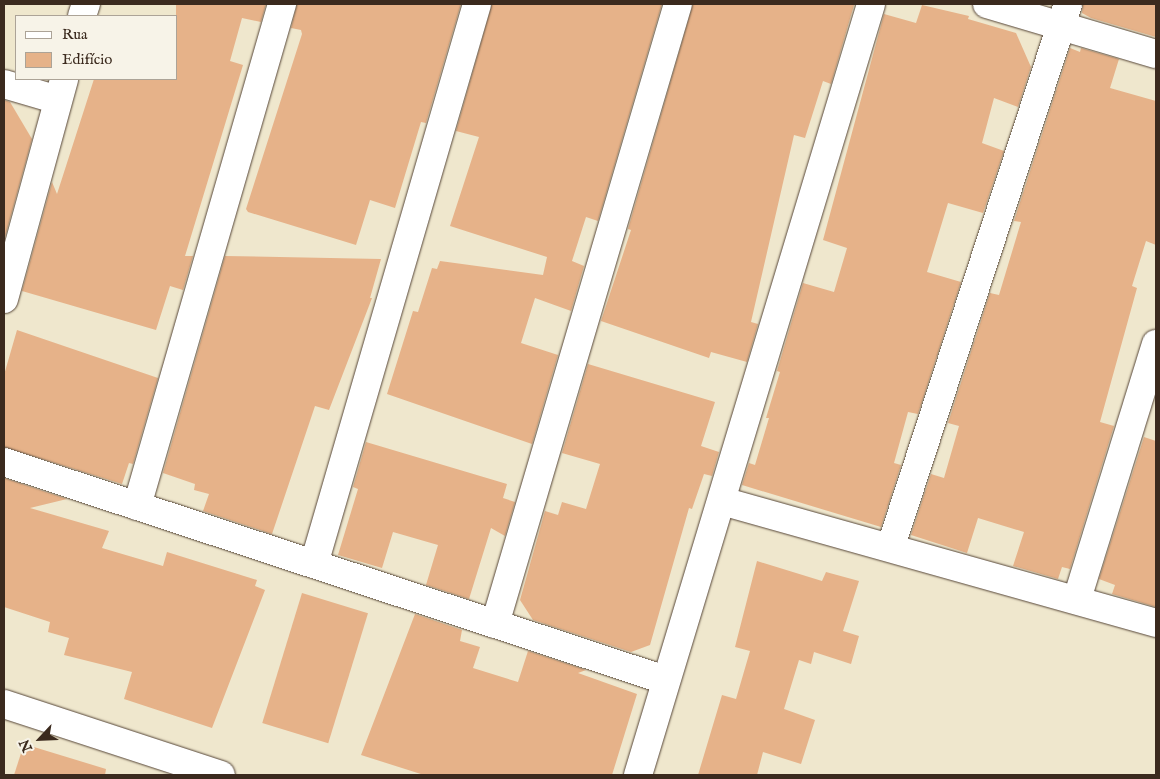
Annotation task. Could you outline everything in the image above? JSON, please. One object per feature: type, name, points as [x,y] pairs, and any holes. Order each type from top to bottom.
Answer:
[{"type":"street","points":[[137,506],[282,4]]},
{"type":"street","points":[[314,564],[477,4]]},
{"type":"street","points":[[495,624],[678,4]]},
{"type":"street","points":[[638,775],[665,680],[722,501],[871,4]]},
{"type":"street","points":[[987,4],[1065,15],[1156,54]]},
{"type":"street","points":[[891,546],[1065,15]]},
{"type":"street","points":[[4,84],[61,89],[5,291]]},
{"type":"street","points":[[1077,599],[1156,344]]},
{"type":"street","points":[[4,462],[665,680]]},
{"type":"street","points":[[722,501],[891,546],[1156,623]]},
{"type":"street","points":[[4,704],[221,775]]},
{"type":"building","points":[[176,4],[266,4],[261,22],[242,18],[230,61],[243,65],[185,256],[193,256],[183,290],[170,286],[156,330],[22,291],[52,182],[57,194],[94,80],[178,80],[178,15],[176,15]]},
{"type":"building","points":[[297,4],[461,4],[426,123],[421,122],[395,208],[370,200],[356,245],[248,212],[246,209],[302,34],[301,30],[291,28]]},
{"type":"building","points":[[492,4],[662,4],[598,221],[586,217],[572,261],[584,266],[571,311],[535,298],[521,343],[558,355],[532,444],[387,394],[413,311],[418,312],[432,268],[437,269],[440,261],[543,275],[547,257],[450,226],[479,137],[456,131]]},
{"type":"building","points":[[693,4],[854,5],[831,84],[823,81],[805,138],[794,135],[751,322],[758,324],[747,362],[711,352],[709,358],[601,321],[631,230],[628,229]]},
{"type":"building","points":[[1083,4],[1156,4],[1156,37],[1091,18],[1082,13]]},
{"type":"building","points":[[922,5],[969,16],[968,19],[1016,33],[1031,67],[1018,107],[994,98],[982,143],[1004,151],[983,213],[948,203],[927,272],[961,282],[918,414],[908,412],[894,463],[901,465],[881,527],[742,485],[749,463],[755,465],[769,418],[766,418],[780,372],[777,371],[803,283],[834,292],[847,248],[823,240],[884,14],[916,23]]},
{"type":"building","points":[[1070,48],[1080,52],[1081,48],[1119,59],[1110,88],[1156,101],[1156,245],[1146,241],[1132,286],[1137,288],[1100,422],[1114,426],[1070,569],[1062,567],[1058,579],[1013,566],[1024,532],[978,518],[967,553],[911,535],[931,474],[944,478],[959,426],[948,423],[990,293],[999,295],[1021,222],[1014,221]]},
{"type":"building","points":[[4,100],[10,102],[32,139],[4,241]]},
{"type":"building","points":[[225,256],[381,259],[370,298],[372,298],[329,410],[315,406],[272,534],[203,511],[209,494],[194,490],[195,484],[163,473]]},
{"type":"building","points":[[17,330],[158,378],[133,464],[129,463],[122,484],[4,447],[4,375]]},
{"type":"building","points":[[588,364],[715,402],[701,446],[719,452],[712,476],[704,474],[692,509],[689,508],[650,645],[631,652],[533,620],[520,600],[545,511],[558,515],[562,502],[586,509],[600,464],[562,453]]},
{"type":"building","points":[[1144,437],[1156,441],[1156,607],[1112,594],[1115,585],[1099,579]]},
{"type":"building","points":[[366,442],[507,484],[503,498],[515,502],[505,536],[491,528],[469,599],[426,585],[438,545],[393,532],[382,568],[338,555],[358,489],[353,487]]},
{"type":"building","points":[[4,478],[67,499],[30,508],[109,531],[102,548],[163,566],[167,552],[257,580],[255,586],[265,590],[212,728],[124,699],[132,672],[64,655],[69,638],[48,632],[50,622],[4,607]]},
{"type":"building","points":[[757,561],[822,581],[826,572],[859,581],[843,631],[859,636],[851,664],[814,652],[811,664],[799,660],[784,709],[815,720],[801,764],[763,752],[757,775],[698,775],[722,695],[736,699],[750,651],[735,647]]},
{"type":"building","points":[[302,593],[368,613],[328,743],[262,723]]},
{"type":"building","points":[[415,614],[462,630],[460,641],[480,647],[473,668],[518,682],[528,651],[586,670],[578,673],[637,694],[612,775],[424,775],[361,755]]},
{"type":"building","points":[[24,744],[106,769],[105,775],[14,775]]}]
